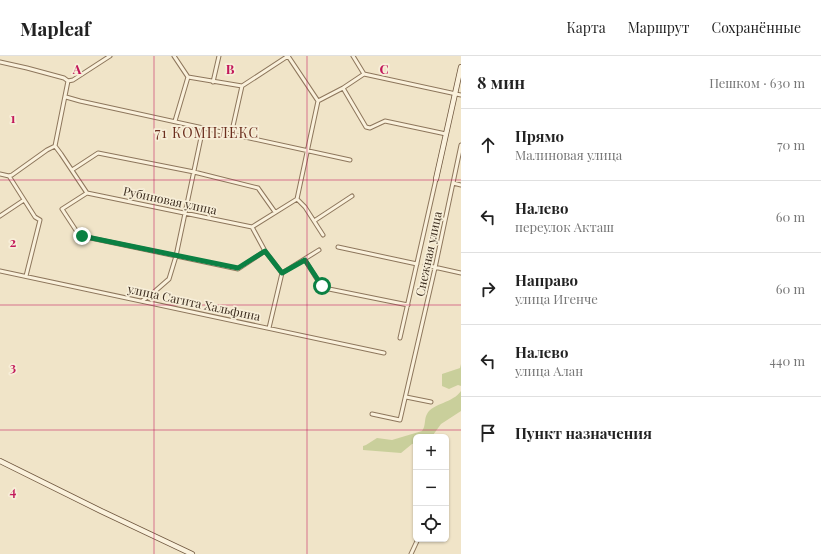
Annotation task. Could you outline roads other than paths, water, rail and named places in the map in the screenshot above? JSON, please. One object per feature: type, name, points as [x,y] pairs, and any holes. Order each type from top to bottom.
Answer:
[{"type":"street","points":[[174,56],[188,77],[242,86],[288,56],[318,101]]},
{"type":"street","points":[[213,82],[219,56]]},
{"type":"street","points":[[353,56],[364,74],[461,96]]},
{"type":"street","points":[[0,62],[45,72],[64,78],[68,81],[73,80],[108,57]]},
{"type":"street","points":[[400,338],[461,66]]},
{"type":"street","points":[[282,273],[265,251],[252,227],[297,199],[318,101],[343,88],[364,74]]},
{"type":"street","points":[[175,121],[188,77]]},
{"type":"street","points":[[68,81],[55,146],[87,193],[62,209],[79,235],[238,268],[265,251]]},
{"type":"street","points":[[231,135],[242,86]]},
{"type":"street","points":[[343,88],[366,127],[370,128],[385,121],[446,134]]},
{"type":"street","points":[[66,97],[231,135],[350,160]]},
{"type":"street","points":[[142,301],[169,279],[176,256],[203,128]]},
{"type":"street","name":"Снежная улица","points":[[372,414],[400,420],[435,268],[461,145]]},
{"type":"street","points":[[9,176],[55,146]]},
{"type":"street","points":[[72,170],[98,153],[194,172],[258,188],[275,212]]},
{"type":"street","points":[[0,174],[9,176],[35,217],[40,220],[26,276]]},
{"type":"street","points":[[453,183],[461,185]]},
{"type":"street","name":"Рубиновая улица","points":[[87,193],[252,227]]},
{"type":"street","points":[[314,221],[352,196]]},
{"type":"street","points":[[297,199],[305,207],[323,235]]},
{"type":"street","points":[[0,216],[24,200]]},
{"type":"street","points":[[338,247],[417,264]]},
{"type":"street","points":[[269,328],[282,273],[320,250]]},
{"type":"street","points":[[305,260],[324,288],[408,305]]},
{"type":"street","points":[[425,265],[461,273]]},
{"type":"street","name":"улица Сагита Хальфина","points":[[0,271],[384,353]]},
{"type":"street","points":[[406,397],[431,402]]},
{"type":"street","points":[[0,461],[192,554]]},
{"type":"street","points":[[411,554],[417,542]]},
{"type":"district","name":"71 КОМПЛЕКС","points":[[207,133]]}]
